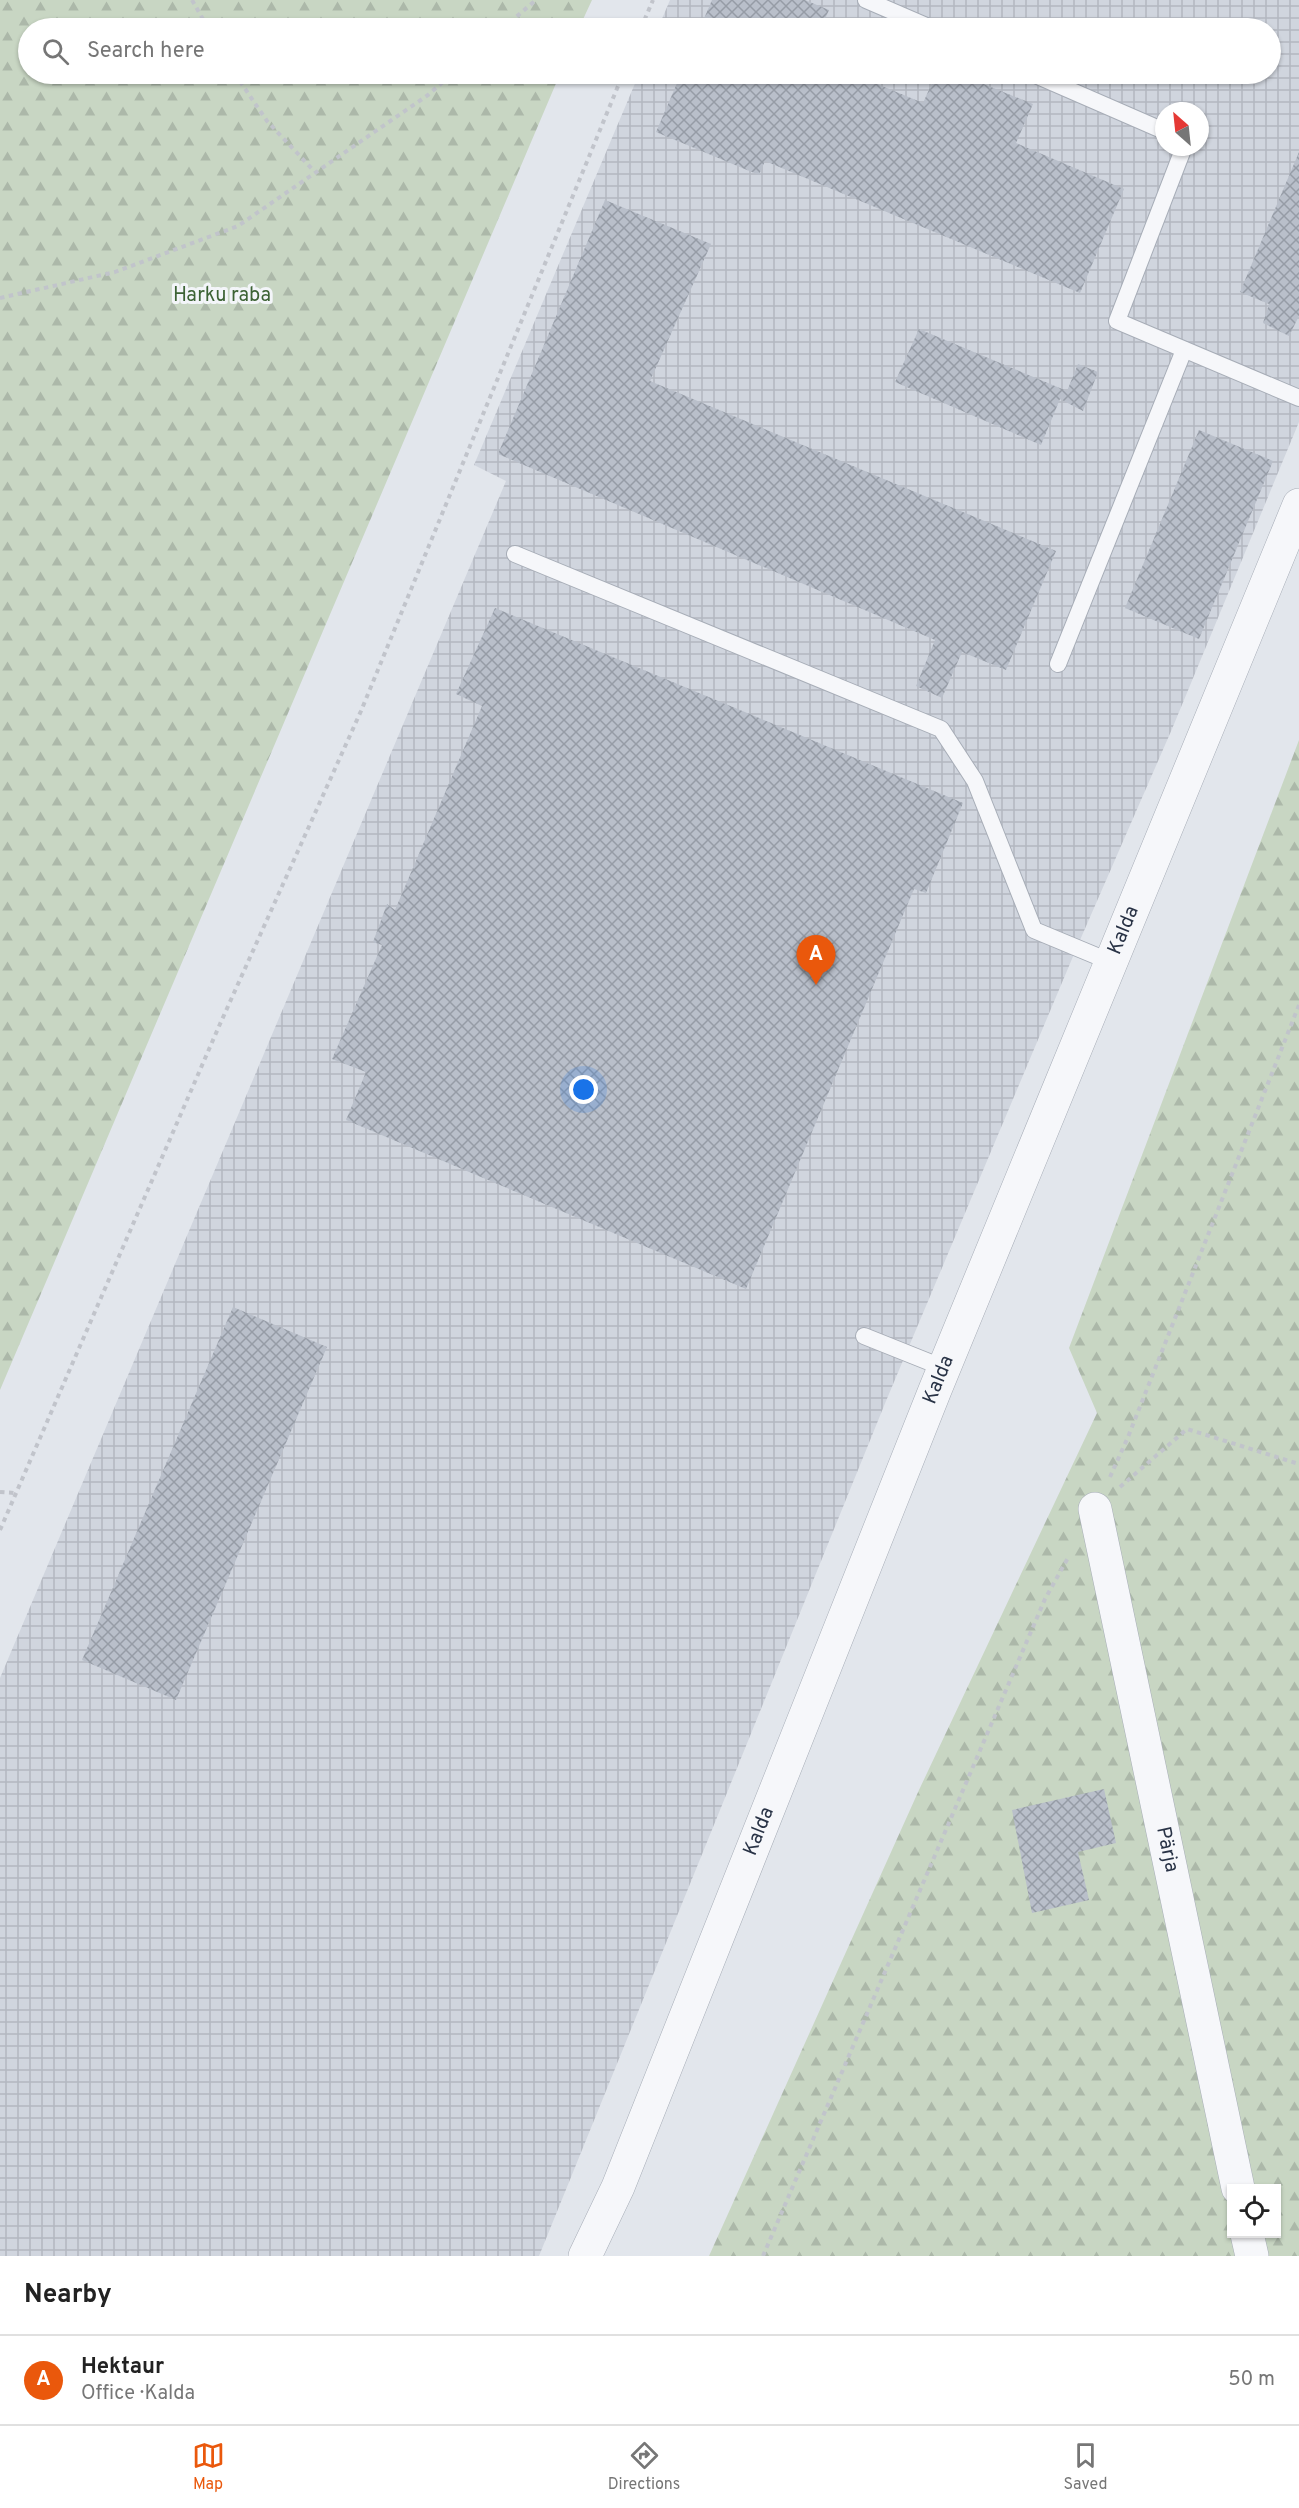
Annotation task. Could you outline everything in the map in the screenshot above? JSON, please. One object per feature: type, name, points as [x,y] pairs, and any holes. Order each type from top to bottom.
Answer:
[{"type":"street","name":"Kalda","points":[[585,2256],[622,2176],[944,1368],[1299,505]]},
{"type":"street","name":"Pärja","points":[[1095,1509],[1237,2184]]},
{"type":"street","points":[[1248,2238],[1252,2256]]},
{"type":"lane","points":[[866,0],[908,18]]},
{"type":"lane","points":[[1056,84],[1155,127]]},
{"type":"lane","points":[[1181,156],[1117,321],[1299,398]]},
{"type":"lane","points":[[1058,664],[1184,350]]},
{"type":"lane","points":[[515,554],[941,729],[975,781],[1034,930],[1111,962]]},
{"type":"lane","points":[[864,1336],[944,1368]]},
{"type":"path","points":[[192,0],[202,18]]},
{"type":"path","points":[[515,18],[536,0]]},
{"type":"path","points":[[645,18],[653,0]]},
{"type":"path","points":[[242,84],[267,121],[314,171]]},
{"type":"path","points":[[0,298],[115,272],[238,226],[440,84]]},
{"type":"path","points":[[0,1530],[220,1024],[361,711],[619,84]]},
{"type":"path","points":[[763,2256],[1045,1599],[1095,1509],[1128,1437],[1299,1005]]},
{"type":"path","points":[[1095,1509],[1187,1429],[1299,1464]]},
{"type":"path","points":[[0,1492],[15,1493]]},
{"type":"shaded area","points":[[670,0],[1299,0],[1299,422],[1172,729],[1077,947],[886,1401],[539,2256],[0,2256],[0,1678],[506,481],[474,465],[635,84],[1281,84],[1281,18],[662,18]]},
{"type":"green space","name":"Harku raba","points":[[0,0],[592,0],[584,18],[18,18],[18,84],[556,84],[0,1390]]},
{"type":"green space","points":[[1299,740],[1299,2256],[709,2256],[919,1790],[1097,1413],[1069,1348]]},
{"type":"building","points":[[712,0],[805,0],[829,10],[825,18],[704,18]]},
{"type":"building","points":[[677,84],[877,84],[923,103],[932,84],[984,84],[1033,104],[1016,143],[1124,189],[1080,293],[765,161],[759,175],[656,132]]},
{"type":"building","points":[[1299,152],[1299,316],[1289,336],[1263,323],[1269,304],[1240,292]]},
{"type":"building","points":[[605,200],[711,244],[650,381],[1056,551],[1006,670],[962,652],[942,698],[916,686],[935,640],[498,454]]},
{"type":"building","points":[[919,329],[1067,391],[1078,364],[1098,372],[1083,411],[1060,399],[1041,445],[895,382]]},
{"type":"building","points":[[1199,430],[1273,461],[1199,639],[1125,608]]},
{"type":"building","points":[[495,608],[963,803],[926,893],[914,889],[746,1289],[346,1120],[366,1072],[332,1059],[382,945],[373,942],[387,904],[395,910],[482,706],[456,694]]},
{"type":"building","points":[[233,1307],[327,1347],[176,1700],[82,1660]]},
{"type":"building","points":[[1104,1789],[1116,1843],[1078,1852],[1089,1900],[1032,1913],[1012,1810]]},
{"type":"place","name":"Hektaur","points":[[816,985]]}]
